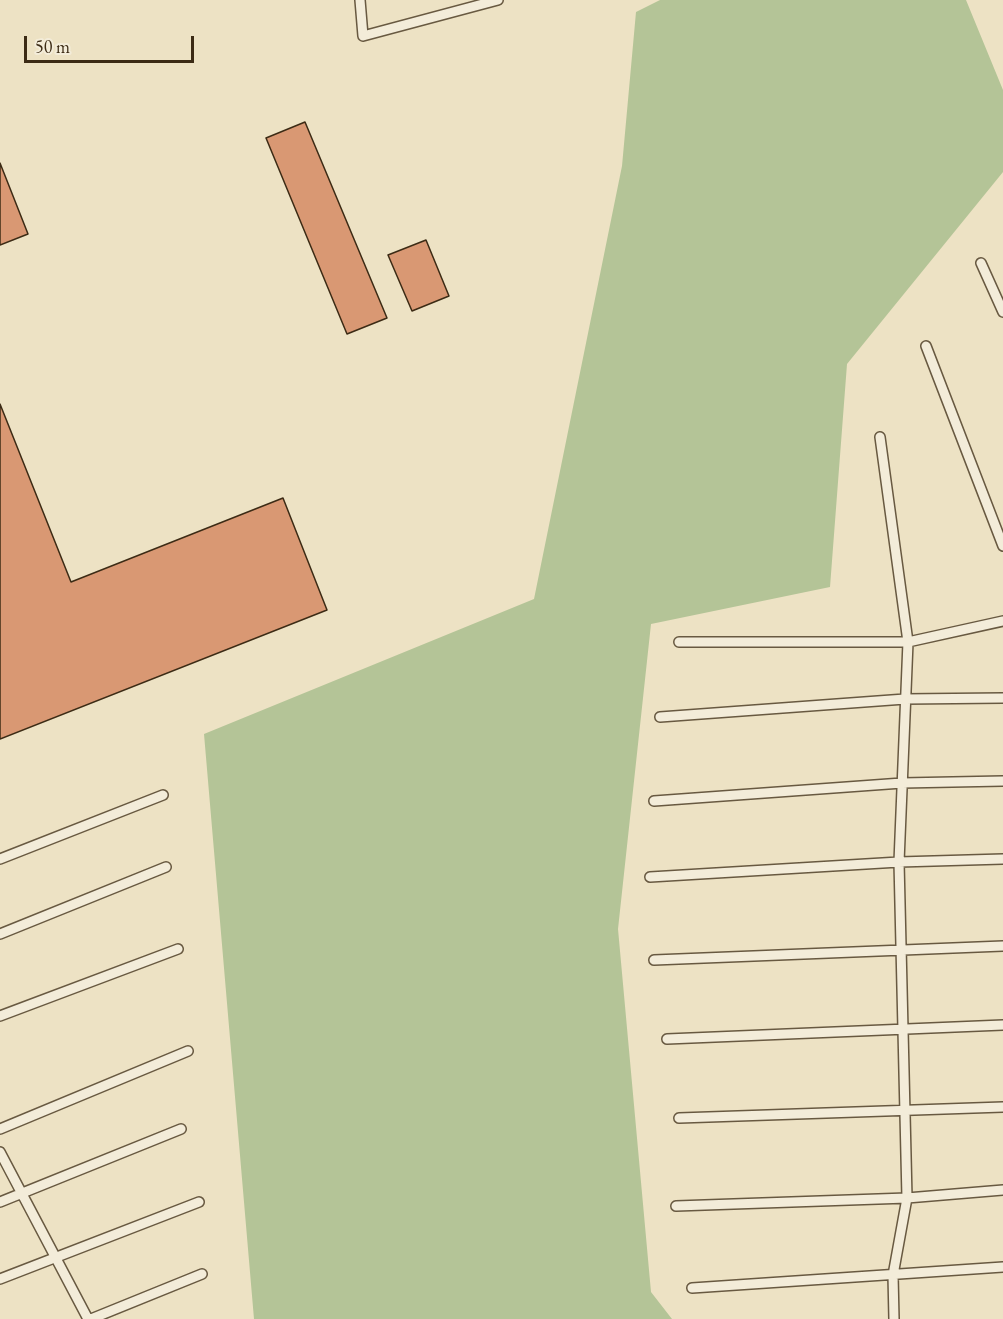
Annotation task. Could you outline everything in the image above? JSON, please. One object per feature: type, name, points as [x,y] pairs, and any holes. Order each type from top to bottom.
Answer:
[{"type":"lane","points":[[360,0],[363,36],[498,0]]},
{"type":"lane","points":[[981,263],[1003,312]]},
{"type":"lane","points":[[926,346],[1003,546]]},
{"type":"lane","points":[[880,437],[908,642],[899,862],[907,1198],[893,1275],[894,1319]]},
{"type":"lane","points":[[679,642],[908,642],[1003,621]]},
{"type":"lane","points":[[660,717],[905,699],[1003,698]]},
{"type":"lane","points":[[654,801],[902,783],[1003,781]]},
{"type":"lane","points":[[0,859],[163,795]]},
{"type":"lane","points":[[650,878],[899,862],[1003,859]]},
{"type":"lane","points":[[0,934],[166,867]]},
{"type":"lane","points":[[654,960],[1003,946]]},
{"type":"lane","points":[[0,1016],[178,949]]},
{"type":"lane","points":[[668,1039],[1003,1025]]},
{"type":"lane","points":[[0,1129],[189,1051]]},
{"type":"lane","points":[[679,1118],[1003,1107]]},
{"type":"lane","points":[[0,1202],[181,1129]]},
{"type":"lane","points":[[0,1152],[89,1319],[202,1274]]},
{"type":"lane","points":[[676,1206],[907,1198],[1003,1190]]},
{"type":"lane","points":[[0,1279],[199,1202]]},
{"type":"lane","points":[[692,1288],[1003,1267]]},
{"type":"green space","points":[[660,0],[966,0],[1003,90],[1003,172],[847,364],[830,587],[651,624],[618,929],[651,1292],[672,1319],[254,1319],[204,734],[534,599],[622,166],[636,12]]},
{"type":"building","points":[[305,122],[387,318],[347,334],[266,138]]},
{"type":"building","points":[[0,163],[28,234],[0,245]]},
{"type":"building","points":[[426,240],[449,296],[412,311],[388,255]]},
{"type":"building","points":[[0,404],[71,582],[283,498],[327,610],[0,739]]}]
